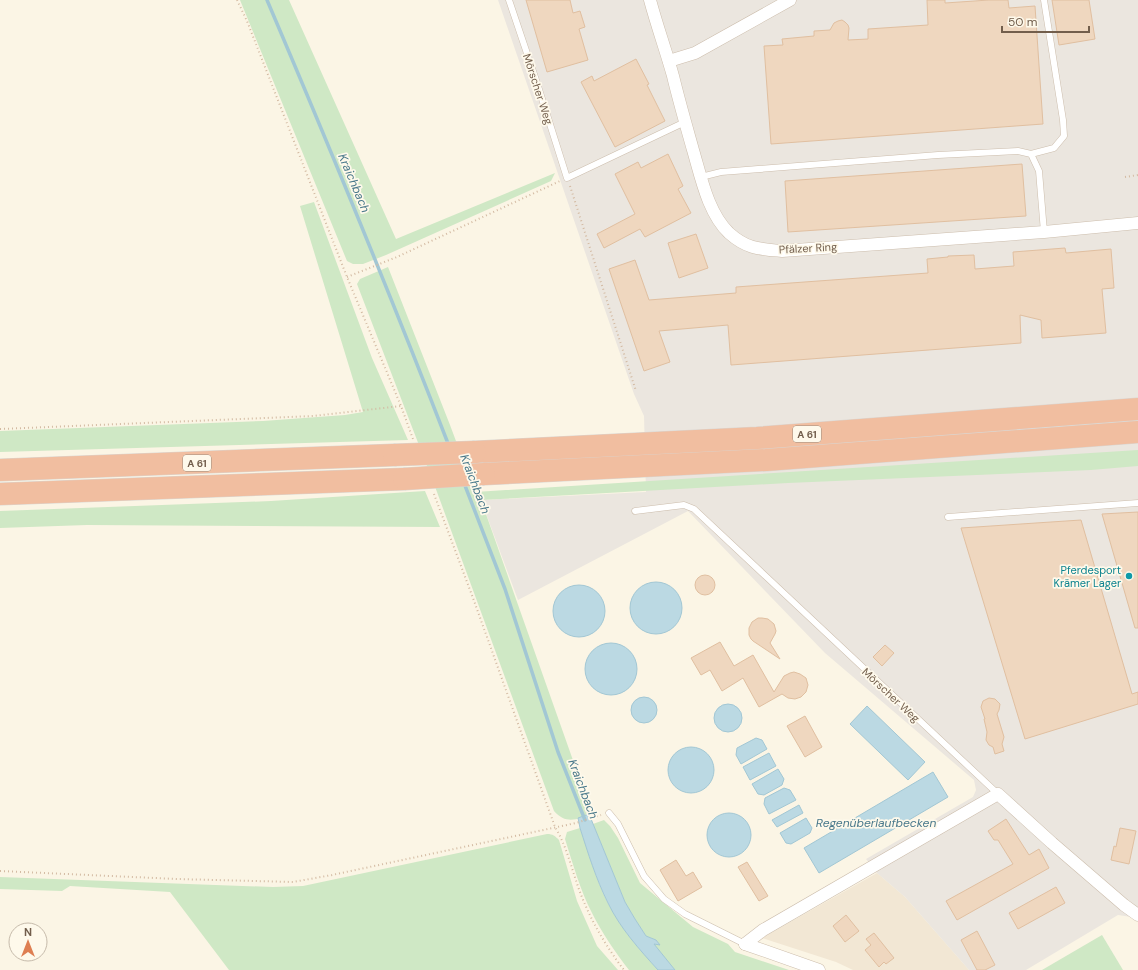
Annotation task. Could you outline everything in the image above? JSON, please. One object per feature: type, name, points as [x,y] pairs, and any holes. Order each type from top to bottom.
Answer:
[{"type":"highway","name":"A 61","points":[[0,470],[475,452],[757,438],[1138,409]]},
{"type":"highway","name":"A 61","points":[[0,494],[404,479],[766,460],[1138,432]]},
{"type":"street","name":"Pfälzer Ring","points":[[650,0],[709,200],[718,220],[729,233],[746,245],[760,250],[782,251],[1044,232],[1138,223]]},
{"type":"street","points":[[669,61],[695,53],[790,0]]},
{"type":"street","points":[[745,944],[763,930],[998,794]]},
{"type":"street","name":"Mörscher Weg","points":[[998,794],[1100,885],[1138,915]]},
{"type":"street","points":[[745,944],[819,970]]},
{"type":"lane","name":"Mörscher Weg","points":[[509,0],[567,178]]},
{"type":"lane","points":[[701,177],[721,172],[938,155],[1018,150],[1031,154],[1054,148],[1064,136],[1063,120],[1044,0]]},
{"type":"lane","points":[[567,178],[685,122]]},
{"type":"lane","points":[[1031,154],[1039,171],[1044,232]]},
{"type":"lane","points":[[948,517],[1138,503]]},
{"type":"lane","name":"Mörscher Weg","points":[[635,511],[684,505],[694,509],[998,794]]},
{"type":"lane","points":[[609,813],[618,824],[644,876],[664,899],[685,914],[745,944]]},
{"type":"path","points":[[237,0],[247,21],[415,443]]},
{"type":"path","points":[[1125,177],[1138,175]]},
{"type":"path","points":[[348,277],[397,257],[567,178],[636,391]]},
{"type":"path","points":[[0,429],[313,416],[401,406]]},
{"type":"path","points":[[431,487],[555,827],[562,839],[583,901],[599,933],[624,970]]},
{"type":"path","points":[[0,871],[177,879],[292,882],[332,875],[576,823],[596,817]]},
{"type":"shaded area","points":[[498,0],[1138,0],[1138,918],[1118,915],[1026,970],[969,970],[905,897],[877,873],[866,859],[973,797],[976,790],[974,780],[825,653],[688,511],[518,600],[481,500],[646,492],[644,416],[634,394]]},
{"type":"shaded area","points":[[877,873],[905,897],[969,970],[853,970],[836,962],[762,938]]},
{"type":"green space","points":[[240,0],[289,0],[396,239],[555,173],[551,181],[386,255],[363,264],[353,264],[347,261]]},
{"type":"green space","points":[[314,202],[372,358],[408,440],[0,452],[0,431],[263,421],[345,415],[363,412],[300,206]]},
{"type":"green space","points":[[388,267],[475,492],[1138,450],[1138,466],[1091,470],[788,483],[481,500],[592,814],[572,820],[563,818],[554,811],[437,492],[357,284],[360,279]]},
{"type":"green space","points":[[425,491],[440,527],[87,525],[0,528],[0,511],[271,501]]},
{"type":"green space","points":[[604,820],[618,838],[640,883],[693,927],[728,944],[735,952],[789,970],[675,970],[653,944],[659,944],[656,940],[646,936],[625,902],[593,824]]},
{"type":"green space","points":[[580,828],[603,894],[608,904],[629,936],[658,970],[629,970],[609,942],[596,920],[580,886],[565,839],[567,832]]},
{"type":"green space","points":[[551,834],[559,840],[577,901],[597,946],[618,970],[229,970],[170,892],[70,886],[62,891],[0,889],[0,877],[273,887],[303,886]]},
{"type":"green space","points":[[1102,935],[1123,970],[1042,970]]},
{"type":"water","points":[[651,582],[661,582],[671,586],[678,593],[682,603],[682,613],[678,623],[671,630],[661,634],[651,634],[641,630],[634,623],[630,613],[630,603],[634,593],[641,586]]},
{"type":"water","points":[[574,585],[584,585],[594,589],[601,596],[605,606],[605,616],[601,626],[594,633],[584,637],[574,637],[564,633],[557,626],[553,616],[553,606],[557,596],[564,589]]},
{"type":"water","points":[[606,643],[616,643],[626,647],[633,654],[637,664],[637,674],[633,684],[626,691],[616,695],[606,695],[596,691],[589,684],[585,674],[585,664],[589,654],[596,647]]},
{"type":"water","points":[[644,697],[654,700],[657,710],[654,720],[644,723],[634,720],[631,710],[634,700]]},
{"type":"water","points":[[728,704],[738,708],[742,718],[738,728],[728,732],[718,728],[714,718],[718,708]]},
{"type":"water","points":[[867,706],[925,762],[908,780],[850,724]]},
{"type":"water","points":[[756,738],[762,740],[767,749],[741,764],[736,755],[737,748]]},
{"type":"water","points":[[691,747],[704,751],[710,757],[714,770],[710,783],[704,789],[691,793],[678,789],[672,783],[668,770],[672,757],[678,751]]},
{"type":"water","points":[[769,753],[776,766],[750,780],[743,767]]},
{"type":"water","points":[[778,769],[784,779],[782,785],[764,795],[758,794],[752,784]]},
{"type":"water","name":"Regenüberlaufbecken","points":[[933,772],[948,797],[819,873],[804,848]]},
{"type":"water","points":[[784,788],[790,790],[796,800],[769,814],[764,804],[765,798]]},
{"type":"water","points":[[799,805],[803,813],[777,827],[772,820]]},
{"type":"water","points":[[729,813],[741,817],[747,823],[751,835],[747,847],[741,853],[729,857],[717,853],[711,847],[707,835],[711,823],[717,817]]},
{"type":"water","points":[[589,814],[625,902],[646,936],[656,940],[660,945],[654,944],[675,970],[658,970],[630,938],[613,912],[596,875],[580,828],[578,818]]},
{"type":"water","points":[[806,818],[812,828],[810,833],[791,844],[786,843],[780,833]]},
{"type":"building","points":[[526,0],[570,0],[573,13],[580,11],[585,27],[579,29],[588,60],[547,72]]},
{"type":"building","points":[[927,0],[945,0],[945,3],[1008,0],[1009,8],[1035,6],[1043,124],[771,144],[764,46],[783,45],[782,39],[814,36],[814,31],[830,30],[834,23],[842,20],[848,25],[849,28],[848,40],[868,39],[868,29],[928,25]]},
{"type":"building","points":[[1052,0],[1089,0],[1095,39],[1059,45]]},
{"type":"building","points":[[636,59],[665,121],[615,147],[581,82],[592,76],[594,81]]},
{"type":"building","points":[[668,154],[683,186],[678,189],[691,213],[645,237],[640,229],[604,248],[597,234],[635,214],[615,174],[638,162],[641,168]]},
{"type":"building","points":[[1022,164],[1026,216],[788,232],[785,181]]},
{"type":"building","points":[[696,234],[708,268],[679,278],[668,243]]},
{"type":"building","points":[[1065,248],[1066,253],[1111,249],[1114,288],[1102,289],[1106,333],[1042,338],[1041,320],[1020,315],[1021,343],[731,365],[728,325],[659,331],[670,362],[644,371],[609,269],[635,260],[649,300],[736,293],[736,287],[928,273],[927,259],[948,256],[974,255],[975,269],[1014,266],[1013,252]]},
{"type":"building","name":"Pferdesport Krämer Lager","points":[[1138,512],[1138,628],[1135,628],[1102,514]]},
{"type":"building","points":[[1081,520],[1132,694],[1138,692],[1138,704],[1025,739],[961,528]]},
{"type":"building","points":[[705,575],[712,578],[715,585],[712,592],[705,595],[698,592],[695,585],[698,578]]},
{"type":"building","points":[[758,618],[768,619],[774,624],[776,631],[770,643],[780,659],[751,639],[749,635],[749,628],[752,622]]},
{"type":"building","points":[[720,642],[734,666],[753,655],[774,692],[784,676],[794,672],[806,678],[808,685],[806,692],[801,697],[795,699],[788,698],[782,694],[759,707],[743,678],[722,691],[710,670],[701,675],[691,658]]},
{"type":"building","points":[[885,645],[894,653],[882,666],[873,657]]},
{"type":"building","points":[[989,698],[995,699],[1000,704],[997,714],[1004,737],[1002,744],[1004,751],[995,754],[993,747],[989,745],[986,740],[987,732],[981,707],[983,701]]},
{"type":"building","points":[[805,716],[822,747],[805,757],[787,726]]},
{"type":"building","points":[[1006,819],[1029,855],[1039,849],[1049,868],[957,920],[946,901],[1013,864],[998,840],[994,840],[988,831]]},
{"type":"building","points":[[1120,828],[1136,831],[1129,864],[1111,860],[1114,846],[1116,847]]},
{"type":"building","points":[[676,860],[686,876],[693,872],[702,887],[678,901],[660,870]]},
{"type":"building","points":[[747,862],[768,896],[759,901],[738,867]]},
{"type":"building","points":[[1056,887],[1065,903],[1018,929],[1009,913]]},
{"type":"building","points":[[846,915],[859,931],[845,942],[833,926]]},
{"type":"building","points":[[977,931],[995,965],[985,970],[977,970],[961,940]]},
{"type":"building","points":[[874,933],[894,958],[886,964],[884,962],[879,967],[865,950],[871,945],[866,939]]},
{"type":"waterway","name":"Kraichbach","points":[[267,0],[360,222],[449,446]]},
{"type":"waterway","name":"Kraichbach","points":[[464,483],[505,589],[558,752],[585,820]]},
{"type":"place","name":"Pferdesport Krämer Lager","points":[[1129,576]]}]
